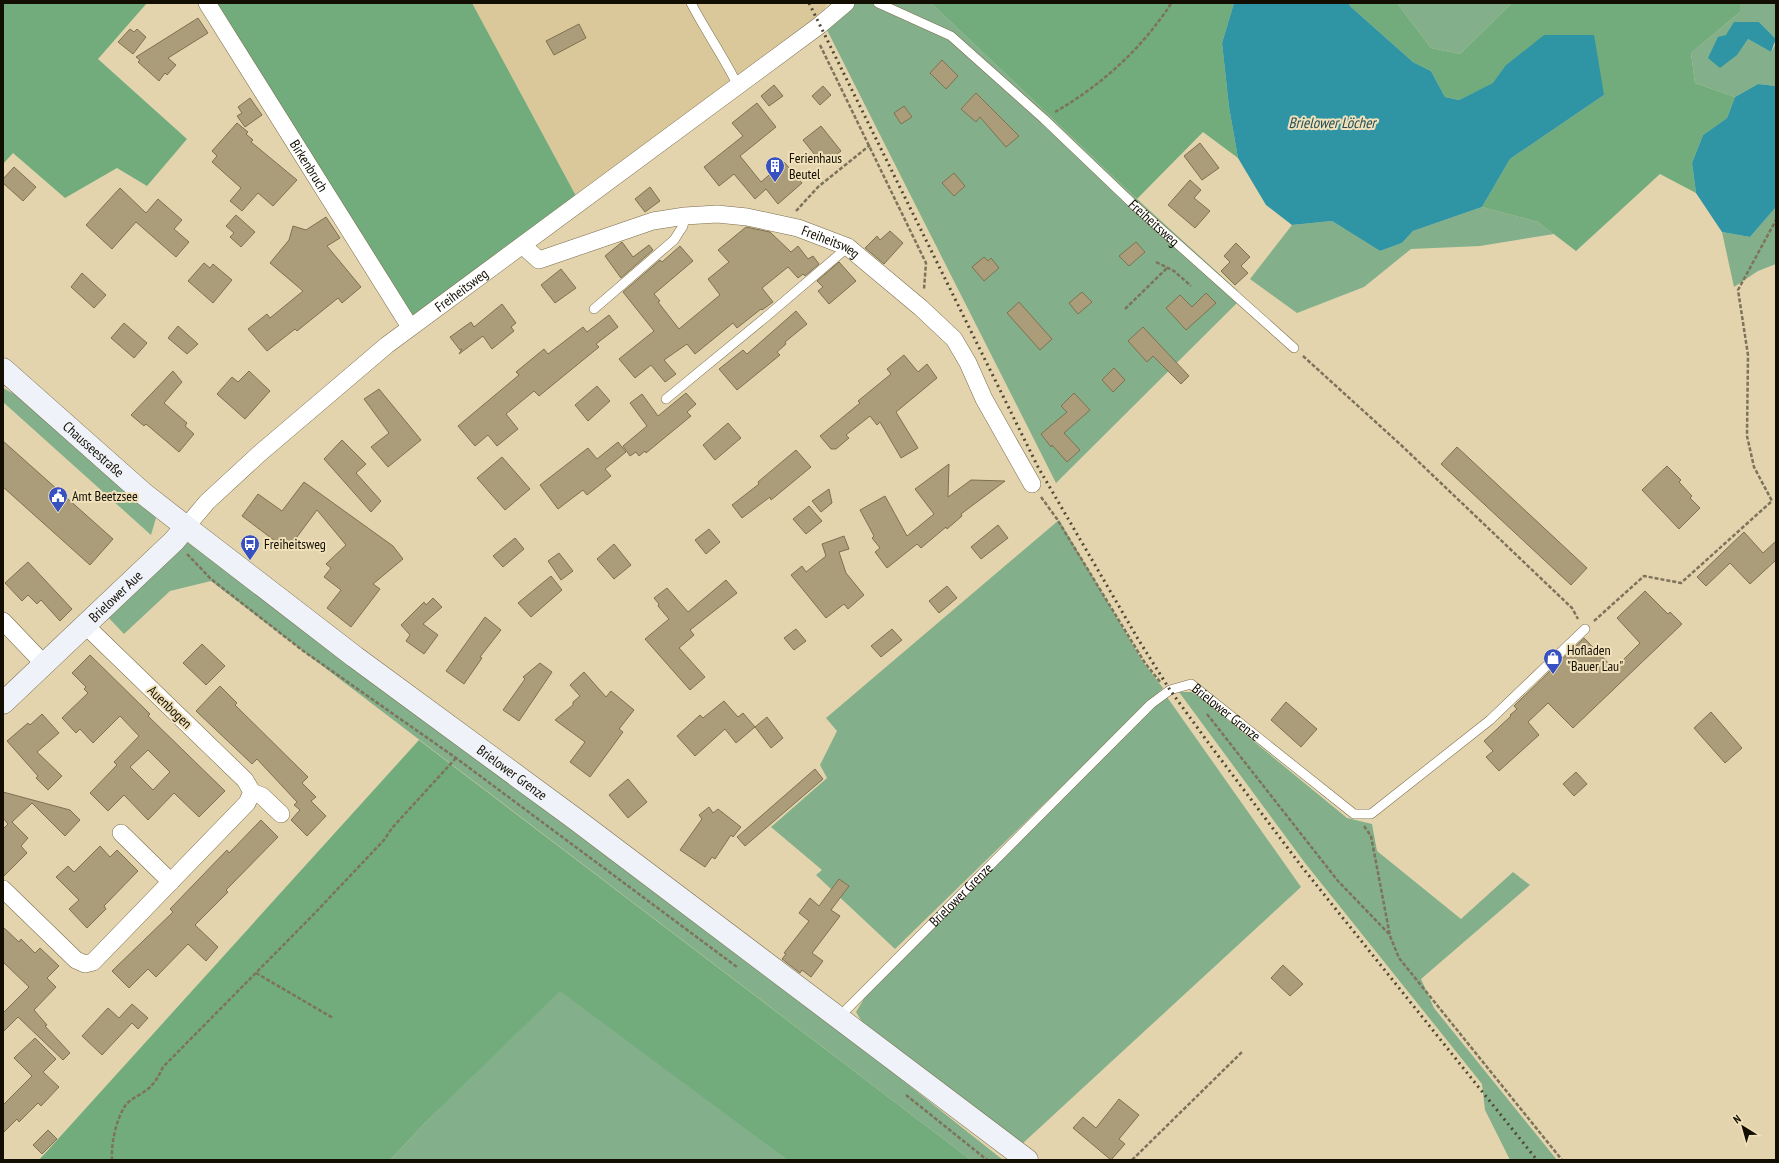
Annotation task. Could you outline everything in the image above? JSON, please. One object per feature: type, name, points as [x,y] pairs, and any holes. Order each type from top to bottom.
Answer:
[{"type":"main road","name":"Chausseestraße","points":[[3,369],[144,494],[180,534]]},
{"type":"main road","name":"Brielower Aue","points":[[3,703],[180,534]]},
{"type":"main road","name":"Brielower Grenze","points":[[180,534],[355,656],[580,823],[1026,1160]]},
{"type":"street","name":"Birkenbruch","points":[[207,3],[410,327]]},
{"type":"street","name":"Freiheitsweg","points":[[180,534],[207,502],[259,454],[410,327],[523,246],[738,86],[812,30],[840,5]]},
{"type":"street","name":"Freiheitsweg","points":[[523,246],[539,260],[653,221],[685,216],[717,214],[747,216],[783,224],[798,228],[848,247],[922,308],[954,339],[968,363],[984,399],[1032,484]]},
{"type":"street","points":[[3,621],[44,664]]},
{"type":"street","name":"Auenbogen","points":[[85,625],[245,780],[252,792],[262,796],[281,814]]},
{"type":"street","points":[[3,889],[76,960],[85,964],[93,962],[247,803],[252,792]]},
{"type":"street","points":[[121,833],[171,882]]},
{"type":"lane","points":[[691,3],[702,25],[727,63],[738,86]]},
{"type":"lane","name":"Freiheitsweg","points":[[840,5],[856,3]]},
{"type":"lane","name":"Freiheitsweg","points":[[878,3],[951,36],[1044,119],[1134,205],[1294,348]]},
{"type":"lane","points":[[594,309],[674,240],[683,226],[685,216]]},
{"type":"lane","points":[[666,399],[768,316],[848,247]]},
{"type":"lane","points":[[1354,814],[1371,814],[1483,725],[1585,629]]},
{"type":"lane","name":"Brielower Grenze","points":[[838,1018],[1151,704],[1167,691],[1191,684],[1354,814]]},
{"type":"path","points":[[1044,119],[1078,99],[1116,68],[1142,42],[1171,3]]},
{"type":"path","points":[[812,30],[870,145],[926,263],[922,308]]},
{"type":"path","points":[[783,224],[818,187],[870,145]]},
{"type":"path","points":[[1294,348],[1401,445],[1572,608],[1585,629],[1644,576],[1680,583],[1772,501],[1754,467],[1747,436],[1748,355],[1738,290],[1776,220]]},
{"type":"path","points":[[1156,262],[1174,271],[1191,286]]},
{"type":"path","points":[[1124,309],[1167,268]]},
{"type":"path","points":[[1032,484],[1057,519],[1144,663],[1167,691]]},
{"type":"path","points":[[180,534],[211,579],[302,650],[456,758],[742,971]]},
{"type":"path","points":[[1205,711],[1338,881],[1390,936]]},
{"type":"path","points":[[112,1160],[116,1130],[125,1105],[133,1098],[139,1097],[152,1085],[163,1067],[314,914],[384,840],[392,828],[456,758]]},
{"type":"path","points":[[1354,814],[1372,836],[1390,936],[1399,958],[1562,1160]]},
{"type":"path","points":[[256,973],[333,1018]]},
{"type":"path","points":[[1132,1160],[1243,1050]]},
{"type":"path","points":[[902,1092],[987,1160]]},
{"type":"shaded area","points":[[472,3],[827,3],[824,12],[576,196]]},
{"type":"green space","points":[[3,3],[147,3],[98,59],[187,139],[147,186],[117,168],[65,198],[13,153],[3,164]]},
{"type":"green space","points":[[212,3],[472,3],[576,196],[411,318]]},
{"type":"green space","points":[[856,3],[931,3],[1137,199],[1238,291],[1237,303],[1056,483],[826,28]]},
{"type":"green space","points":[[931,3],[1234,3],[1222,43],[1229,107],[1238,158],[1203,132],[1137,199]]},
{"type":"green space","points":[[1349,3],[1397,3],[1431,48],[1460,54],[1512,3],[1740,3],[1740,12],[1691,53],[1695,83],[1735,97],[1727,118],[1703,135],[1692,163],[1696,193],[1660,174],[1576,251],[1538,222],[1482,207],[1510,159],[1604,95],[1505,66],[1494,83],[1459,100],[1445,97],[1431,71],[1413,62],[1350,6]]},
{"type":"green space","points":[[1397,3],[1512,3],[1460,54],[1431,48]]},
{"type":"green space","points":[[1740,3],[1776,3],[1776,39],[1759,22],[1737,55],[1748,39],[1771,52],[1776,43],[1776,86],[1758,84],[1735,97],[1695,83],[1691,53],[1740,12]]},
{"type":"green space","points":[[1482,207],[1538,222],[1554,234],[1480,246],[1411,249],[1364,287],[1297,313],[1250,279],[1292,225],[1332,221],[1380,251],[1402,243],[1413,231]]},
{"type":"green space","points":[[1776,207],[1776,264],[1758,271],[1734,287],[1722,232],[1750,237]]},
{"type":"green space","points":[[3,388],[16,395],[156,518],[151,535],[3,402]]},
{"type":"green space","points":[[1059,520],[1143,662],[1163,688],[895,949],[816,875],[822,870],[771,827],[827,778],[820,765],[837,731],[826,718]]},
{"type":"green space","points":[[186,541],[867,1052],[1003,1160],[971,1160],[211,581],[170,591],[124,634],[106,615]]},
{"type":"green space","points":[[1179,692],[1191,692],[1201,698],[1347,818],[1372,824],[1377,851],[1461,919],[1513,872],[1530,885],[1421,979],[1434,1008],[1557,1160],[1510,1160],[1485,1110],[1482,1084],[1305,863]]},
{"type":"green space","points":[[1167,697],[1301,887],[1022,1144],[862,1022],[856,1012],[865,997],[1152,708]]},
{"type":"green space","points":[[419,740],[971,1160],[787,1160],[560,991],[424,1124],[390,1160],[39,1160]]},
{"type":"green space","points":[[560,990],[787,1160],[390,1160],[424,1124]]},
{"type":"water","name":"Brielower Löcher","points":[[1234,3],[1349,3],[1350,6],[1413,62],[1431,71],[1445,97],[1459,100],[1493,83],[1505,66],[1544,35],[1594,35],[1604,95],[1510,159],[1482,207],[1413,231],[1402,243],[1380,251],[1332,221],[1292,225],[1266,205],[1238,158],[1229,107],[1222,43]]},
{"type":"water","points":[[1734,22],[1759,22],[1776,39],[1771,52],[1748,39],[1737,55],[1720,68],[1708,58],[1718,37],[1726,35]]},
{"type":"water","points":[[1758,84],[1776,86],[1776,207],[1750,237],[1722,232],[1696,193],[1692,163],[1703,135],[1727,118],[1735,97]]},
{"type":"building","points":[[198,18],[208,33],[168,58],[176,65],[167,75],[165,73],[159,81],[138,62],[140,60],[136,57]]},
{"type":"building","points":[[579,24],[586,38],[554,55],[546,41]]},
{"type":"building","points":[[130,29],[134,32],[137,29],[146,37],[133,54],[118,42]]},
{"type":"building","points":[[942,60],[958,76],[946,89],[930,73]]},
{"type":"building","points":[[774,85],[783,96],[769,106],[761,96]]},
{"type":"building","points":[[823,86],[831,95],[820,105],[812,96]]},
{"type":"building","points":[[976,93],[1019,136],[1006,147],[980,117],[976,122],[961,109]]},
{"type":"building","points":[[250,98],[262,115],[245,127],[237,116],[242,113],[238,107]]},
{"type":"building","points":[[757,103],[776,127],[740,156],[761,182],[784,162],[802,183],[778,204],[766,189],[755,199],[734,174],[719,186],[704,167],[743,136],[732,123]]},
{"type":"building","points":[[904,106],[912,117],[901,124],[894,113]]},
{"type":"building","points":[[237,123],[248,132],[246,134],[253,140],[251,142],[297,180],[273,206],[258,193],[242,211],[230,201],[241,188],[212,162],[217,156],[212,151]]},
{"type":"building","points":[[821,126],[841,151],[823,165],[803,140]]},
{"type":"building","points":[[1200,143],[1219,168],[1202,180],[1184,156]]},
{"type":"building","points":[[14,167],[36,187],[23,201],[3,183],[3,179]]},
{"type":"building","points":[[954,173],[965,186],[954,196],[942,183]]},
{"type":"building","points":[[1190,180],[1201,190],[1194,198],[1210,211],[1195,228],[1168,205]]},
{"type":"building","points":[[650,187],[660,201],[645,212],[635,199]]},
{"type":"building","points":[[120,188],[146,213],[158,199],[182,220],[174,229],[189,242],[176,257],[136,222],[112,249],[86,225]]},
{"type":"building","points":[[236,215],[255,232],[241,247],[230,237],[234,233],[226,226]]},
{"type":"building","points":[[326,217],[340,238],[327,246],[361,287],[342,303],[338,298],[297,331],[295,329],[267,351],[248,329],[267,314],[270,318],[303,291],[270,263],[289,240],[293,226],[306,230]]},
{"type":"building","points":[[746,227],[770,232],[791,252],[798,246],[808,259],[813,256],[819,264],[805,276],[803,274],[798,278],[788,267],[762,288],[773,302],[762,310],[761,309],[737,328],[733,323],[695,354],[687,344],[664,360],[676,374],[665,382],[651,365],[635,378],[619,359],[654,331],[623,292],[660,260],[662,262],[680,246],[693,261],[654,294],[660,301],[658,302],[679,329],[720,295],[708,279],[729,262],[718,250]]},
{"type":"building","points":[[890,231],[903,243],[884,264],[865,248],[877,236],[880,240]]},
{"type":"building","points":[[622,242],[633,257],[649,245],[653,250],[621,278],[605,256]]},
{"type":"building","points":[[1136,242],[1145,252],[1129,266],[1119,256]]},
{"type":"building","points":[[1236,243],[1250,257],[1241,266],[1248,273],[1235,285],[1221,271],[1230,262],[1224,256]]},
{"type":"building","points":[[984,257],[988,261],[991,258],[999,268],[984,281],[972,267]]},
{"type":"building","points":[[839,262],[856,281],[829,304],[818,291],[823,287],[817,281]]},
{"type":"building","points":[[204,263],[210,268],[213,264],[232,280],[213,303],[188,281]]},
{"type":"building","points":[[561,269],[576,288],[555,303],[541,285]]},
{"type":"building","points":[[82,273],[106,295],[94,308],[71,287]]},
{"type":"building","points":[[1082,292],[1092,302],[1078,314],[1069,303]]},
{"type":"building","points":[[1206,293],[1216,303],[1186,330],[1166,308],[1180,295],[1192,307]]},
{"type":"building","points":[[1019,302],[1052,339],[1040,350],[1007,313]]},
{"type":"building","points":[[502,304],[516,323],[511,327],[514,331],[492,349],[483,336],[459,354],[462,349],[460,350],[450,337],[471,322],[474,327]]},
{"type":"building","points":[[796,311],[807,324],[785,342],[786,344],[777,352],[780,355],[737,390],[719,369],[743,350],[747,354]]},
{"type":"building","points":[[609,315],[618,327],[596,344],[599,347],[539,396],[534,391],[506,414],[518,429],[497,446],[488,435],[475,446],[458,426],[519,375],[516,372],[544,349],[548,354],[583,327],[587,332]]},
{"type":"building","points":[[124,323],[147,343],[134,358],[111,338]]},
{"type":"building","points":[[178,326],[198,344],[187,354],[168,338]]},
{"type":"building","points":[[1143,327],[1189,376],[1181,384],[1153,356],[1147,362],[1128,341]]},
{"type":"building","points":[[904,355],[918,372],[927,364],[937,378],[896,412],[918,448],[901,458],[880,422],[877,425],[870,416],[846,435],[849,438],[836,449],[831,449],[820,436],[860,403],[858,401],[891,374],[887,369]]},
{"type":"building","points":[[1114,368],[1125,380],[1113,392],[1102,380]]},
{"type":"building","points":[[173,371],[182,382],[164,403],[187,423],[185,426],[194,434],[179,452],[146,424],[144,426],[131,415]]},
{"type":"building","points":[[249,371],[270,391],[245,419],[217,394],[232,377],[238,382]]},
{"type":"building","points":[[597,386],[610,401],[588,421],[575,405]]},
{"type":"building","points":[[379,389],[421,440],[388,467],[371,447],[389,433],[364,399]]},
{"type":"building","points":[[686,393],[696,404],[687,412],[691,416],[646,453],[645,451],[639,456],[636,452],[630,456],[623,446],[647,426],[630,403],[642,394],[658,416]]},
{"type":"building","points":[[1074,393],[1090,410],[1064,433],[1080,450],[1067,462],[1052,445],[1051,447],[1041,434],[1067,412],[1061,406]]},
{"type":"building","points":[[728,423],[741,438],[715,460],[703,445]]},
{"type":"building","points":[[342,440],[366,464],[356,473],[381,501],[371,512],[324,459]]},
{"type":"building","name":"Amt Beetzsee","points":[[3,441],[113,539],[90,565],[3,487]]},
{"type":"building","points":[[618,442],[626,452],[605,469],[611,476],[587,495],[583,490],[558,509],[540,485],[588,448],[597,459]]},
{"type":"building","points":[[1457,447],[1587,568],[1571,585],[1441,464]]},
{"type":"building","points":[[796,450],[811,467],[771,500],[770,497],[742,518],[732,505],[759,484],[758,482]]},
{"type":"building","points":[[502,457],[530,489],[505,510],[477,478]]},
{"type":"building","points":[[949,464],[948,497],[971,480],[1005,481],[961,514],[962,516],[947,529],[946,527],[921,548],[917,544],[887,568],[875,552],[880,548],[872,538],[874,536],[860,510],[885,496],[907,536],[934,514],[915,489]]},
{"type":"building","points":[[1667,466],[1681,480],[1679,482],[1692,496],[1690,498],[1700,508],[1679,529],[1642,490]]},
{"type":"building","points":[[304,482],[393,546],[403,559],[373,584],[380,589],[351,627],[327,608],[341,590],[324,577],[331,568],[326,564],[346,545],[317,510],[288,549],[284,546],[283,547],[242,516],[258,494],[282,511]]},
{"type":"building","points":[[829,489],[832,503],[821,512],[812,501]]},
{"type":"building","points":[[809,506],[822,521],[806,534],[793,519]]},
{"type":"building","points":[[998,525],[1008,538],[981,559],[971,547]]},
{"type":"building","points":[[709,529],[720,542],[706,554],[695,540]]},
{"type":"building","points":[[1744,532],[1763,553],[1776,541],[1776,560],[1750,584],[1730,563],[1706,586],[1697,577]]},
{"type":"building","points":[[844,536],[849,549],[839,552],[846,573],[864,595],[848,609],[844,604],[826,618],[791,575],[802,566],[806,572],[826,556],[822,544]]},
{"type":"building","points":[[515,538],[524,549],[503,567],[493,556]]},
{"type":"building","points":[[614,544],[631,565],[614,579],[597,559]]},
{"type":"building","points":[[559,553],[573,571],[561,580],[548,561]]},
{"type":"building","points":[[28,562],[72,609],[60,621],[41,600],[37,604],[28,595],[22,601],[5,583]]},
{"type":"building","points":[[551,576],[562,590],[531,617],[518,603]]},
{"type":"building","points":[[726,580],[737,593],[690,630],[694,635],[679,648],[705,677],[690,690],[645,639],[669,619],[658,606],[659,604],[654,598],[667,588],[688,612]]},
{"type":"building","points":[[947,586],[957,598],[939,613],[929,601]]},
{"type":"building","points":[[1645,591],[1668,614],[1670,612],[1682,624],[1573,728],[1548,703],[1528,722],[1539,735],[1499,771],[1486,757],[1493,751],[1484,741],[1517,709],[1514,706],[1584,638],[1614,669],[1640,643],[1617,618]]},
{"type":"building","points":[[433,598],[442,607],[423,624],[438,635],[424,654],[406,641],[410,635],[401,625],[424,602],[426,605]]},
{"type":"building","points":[[485,617],[501,630],[480,657],[482,658],[464,684],[446,671]]},
{"type":"building","points":[[796,629],[806,641],[794,650],[784,638]]},
{"type":"building","points":[[892,629],[902,640],[881,657],[871,646]]},
{"type":"building","points":[[202,644],[225,666],[206,685],[183,663]]},
{"type":"building","points":[[90,655],[150,714],[148,716],[225,791],[199,817],[174,793],[148,820],[124,795],[108,811],[90,793],[117,765],[114,762],[139,736],[120,716],[93,743],[80,729],[76,733],[62,718],[88,693],[84,689],[86,687],[72,673]],"holes":[[[148,750],[170,772],[153,790],[130,767]]]},
{"type":"building","points":[[540,663],[552,672],[519,721],[503,710],[525,679],[523,677]]},
{"type":"building","points":[[584,672],[606,697],[611,691],[634,710],[619,729],[623,732],[590,777],[570,762],[585,742],[555,720],[573,705],[573,702],[580,696],[570,685]]},
{"type":"building","points":[[220,686],[237,703],[235,705],[308,777],[302,783],[316,797],[311,801],[326,816],[307,836],[291,820],[300,810],[294,805],[297,802],[257,759],[252,764],[196,711]]},
{"type":"building","points":[[724,701],[738,717],[743,713],[755,727],[736,743],[725,729],[695,756],[677,736],[700,715],[703,718]]},
{"type":"building","points":[[1286,702],[1317,729],[1301,747],[1271,720]]},
{"type":"building","points":[[1711,712],[1742,748],[1725,763],[1694,728]]},
{"type":"building","points":[[42,714],[59,733],[37,752],[62,776],[48,790],[36,778],[38,776],[7,741],[28,723],[30,725]]},
{"type":"building","points":[[767,717],[783,738],[771,748],[755,727]]},
{"type":"building","points":[[815,769],[823,779],[745,846],[737,837]]},
{"type":"building","points":[[1576,772],[1587,784],[1574,796],[1563,784]]},
{"type":"building","points":[[628,779],[647,802],[628,818],[609,795]]},
{"type":"building","points":[[3,792],[70,810],[80,820],[65,836],[32,803],[12,822],[28,838],[21,846],[27,853],[3,877],[3,829],[8,824],[3,818]]},
{"type":"building","points":[[709,807],[713,813],[718,809],[741,827],[733,837],[731,835],[715,859],[712,857],[705,867],[680,850],[702,819],[699,815]]},
{"type":"building","points":[[261,820],[278,837],[226,890],[228,892],[195,925],[218,947],[206,961],[188,944],[156,977],[148,969],[129,988],[112,971],[173,912],[170,909],[227,850],[229,853]]},
{"type":"building","points":[[100,846],[110,857],[117,850],[138,871],[104,906],[106,909],[87,928],[69,909],[79,900],[56,877],[68,866],[74,872]]},
{"type":"building","points":[[839,879],[849,886],[831,910],[840,916],[812,953],[823,961],[811,977],[802,970],[800,973],[782,959],[786,954],[784,953],[809,921],[799,913],[810,898],[819,906]]},
{"type":"building","points":[[3,927],[19,942],[21,939],[35,953],[40,948],[59,966],[47,978],[56,987],[34,1010],[47,1025],[45,1026],[70,1053],[63,1060],[18,1017],[3,1032],[3,1013],[29,987],[3,962]]},
{"type":"building","points":[[1283,965],[1303,984],[1290,996],[1271,978]]},
{"type":"building","points":[[132,1004],[148,1018],[138,1029],[132,1023],[102,1055],[82,1036],[108,1008],[119,1018]]},
{"type":"building","points":[[35,1038],[56,1059],[43,1072],[59,1087],[41,1106],[38,1103],[19,1122],[17,1119],[3,1133],[3,1105],[32,1076],[14,1058]]},
{"type":"building","points":[[1119,1099],[1139,1115],[1119,1139],[1125,1144],[1111,1160],[1073,1128],[1083,1117],[1096,1128]]},
{"type":"building","points":[[48,1130],[57,1139],[42,1154],[33,1145]]},
{"type":"railway","points":[[809,3],[1038,467],[1138,639],[1170,690],[1302,867],[1537,1160]]},
{"type":"place","name":"Ferienhaus Beutel","points":[[775,183]]},
{"type":"place","name":"Amt Beetzsee","points":[[58,513]]},
{"type":"place","name":"Freiheitsweg","points":[[250,561]]},
{"type":"place","name":"Hofladen \"Bauer Lau\"","points":[[1553,675]]}]
